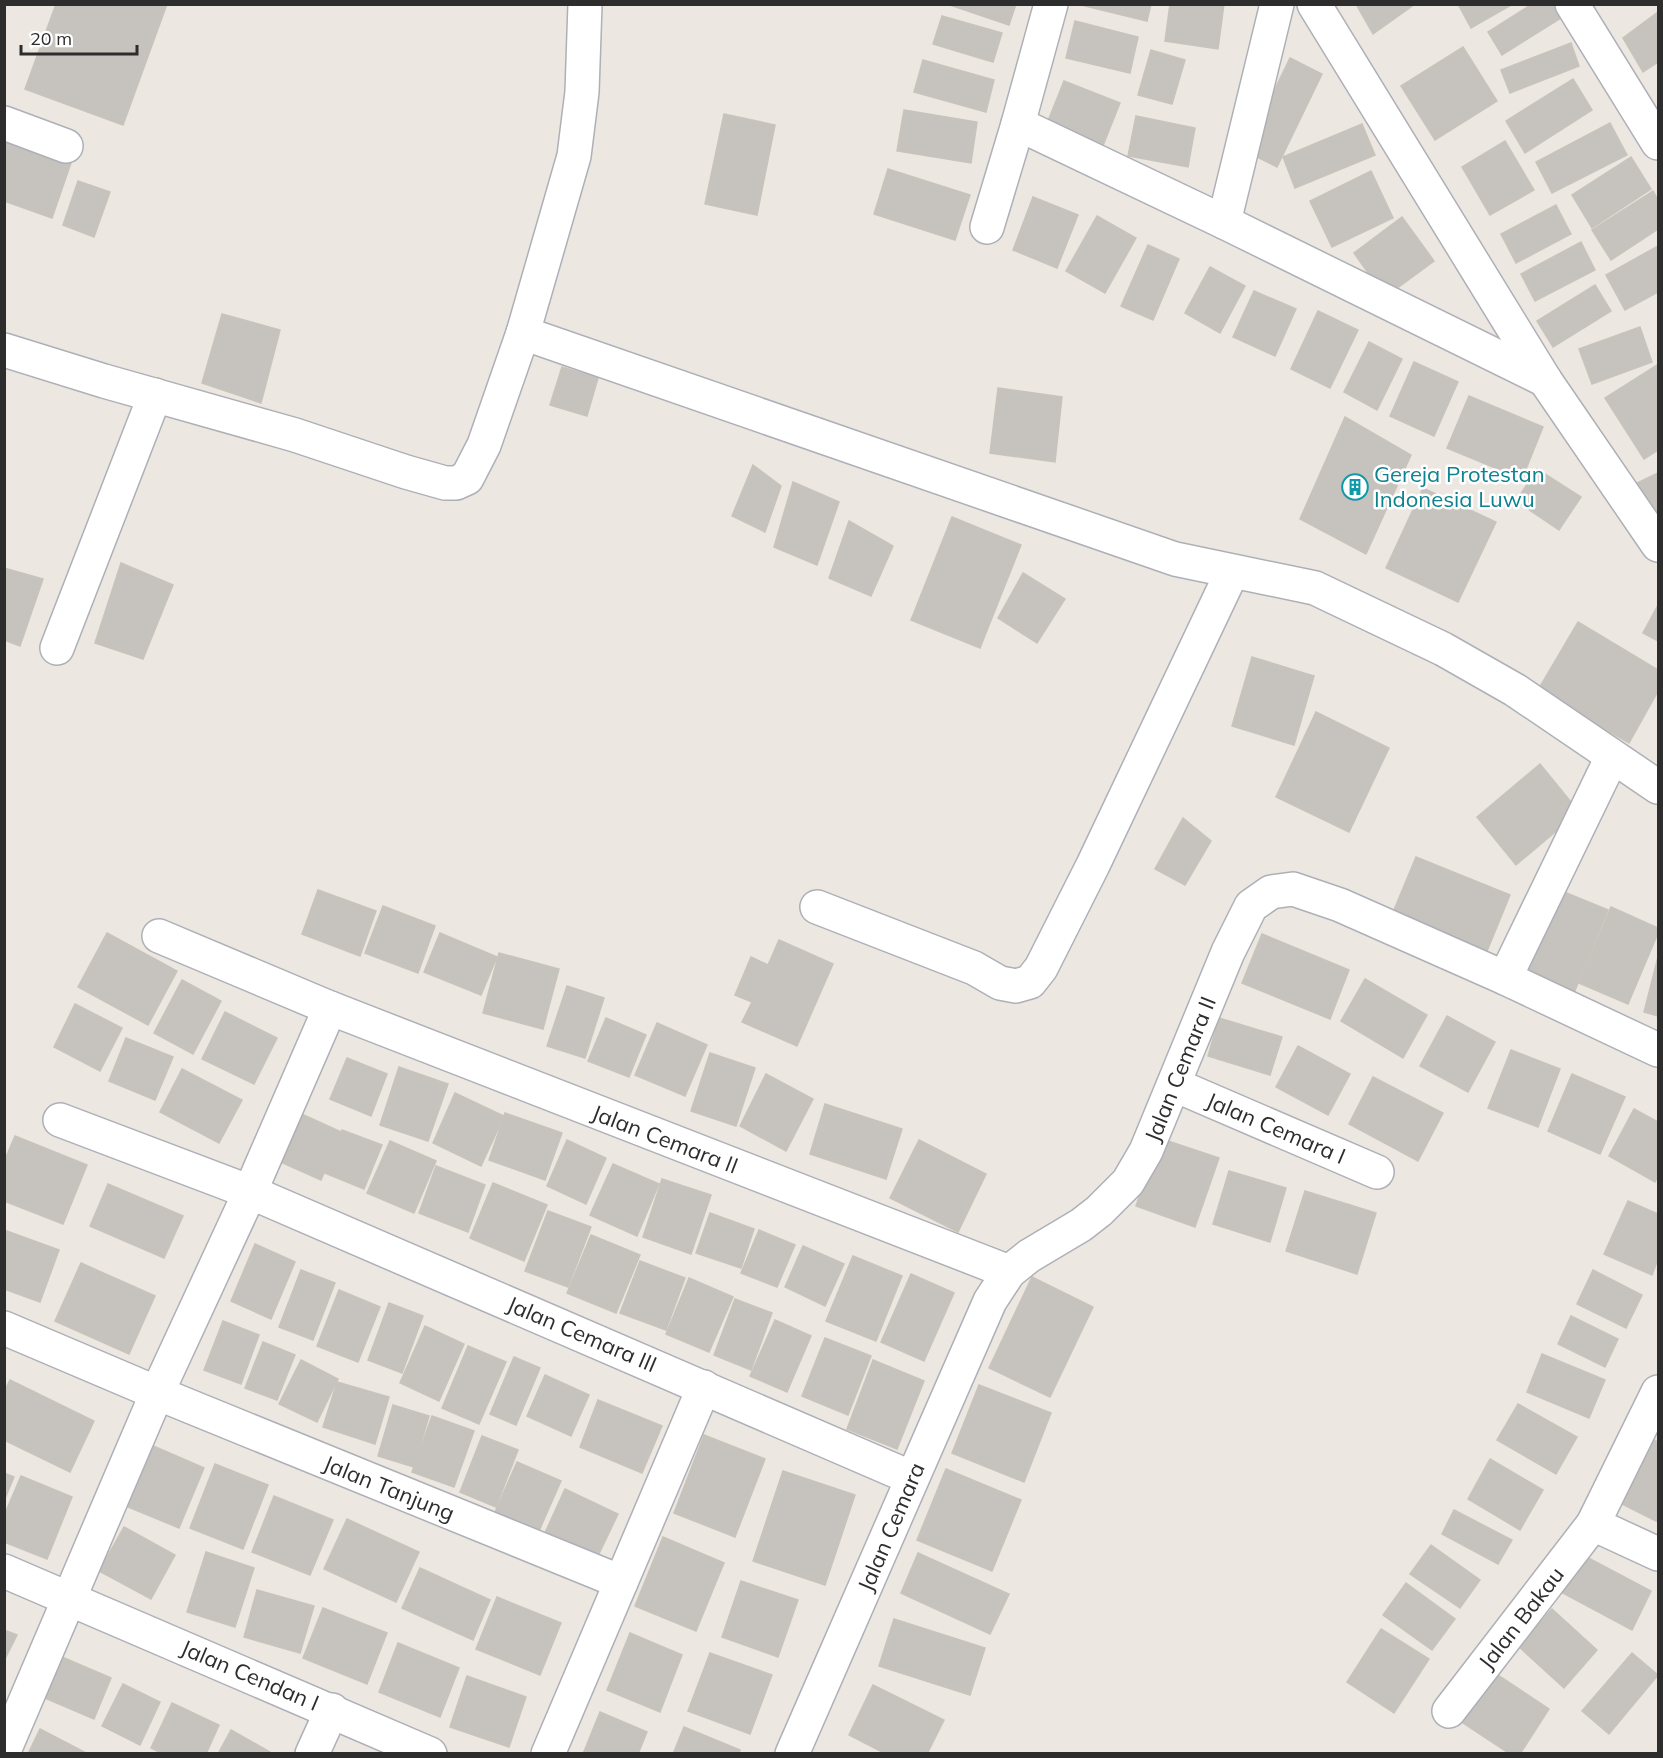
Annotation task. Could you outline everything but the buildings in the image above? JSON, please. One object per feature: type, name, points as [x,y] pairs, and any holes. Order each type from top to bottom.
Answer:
[{"type":"street","points":[[4,350],[295,435],[445,483],[456,483],[467,478],[484,445],[523,333],[574,156],[582,92],[585,4]]},
{"type":"street","points":[[987,227],[1051,4]]},
{"type":"street","points":[[1224,222],[1277,4]]},
{"type":"street","points":[[1314,4],[1545,380],[1659,545]]},
{"type":"street","points":[[1572,4],[1659,143]]},
{"type":"street","points":[[4,123],[66,146]]},
{"type":"street","points":[[1018,124],[1224,222],[1545,380]]},
{"type":"street","points":[[523,333],[1175,559],[1316,588],[1443,649],[1515,690],[1659,787]]},
{"type":"street","points":[[57,648],[130,388]]},
{"type":"street","points":[[817,907],[974,968],[1000,983],[1016,986],[1030,982],[1041,968],[1093,865],[1232,572]]},
{"type":"street","points":[[1505,978],[1612,757]]},
{"type":"street","name":"Jalan Cemara II","points":[[990,1301],[1009,1272],[1029,1256],[1082,1225],[1128,1182],[1146,1151],[1175,1085],[1228,952],[1251,906],[1271,892],[1293,889],[1340,905],[1505,978],[1659,1050]]},
{"type":"street","name":"Jalan Cemara II","points":[[159,936],[328,1013],[1009,1272]]},
{"type":"street","points":[[4,1751],[156,1393],[250,1192],[328,1013]]},
{"type":"street","name":"Jalan Cemara I","points":[[1175,1085],[1377,1172]]},
{"type":"street","name":"Jalan Cemara III","points":[[60,1120],[250,1192],[912,1478]]},
{"type":"street","name":"Jalan Cemara","points":[[792,1754],[990,1301]]},
{"type":"street","name":"Jalan Tanjung","points":[[4,1328],[156,1393],[621,1582]]},
{"type":"street","points":[[548,1754],[704,1387]]},
{"type":"street","name":"Jalan Bakau","points":[[1449,1712],[1593,1524],[1659,1392]]},
{"type":"street","points":[[1593,1524],[1659,1554]]},
{"type":"street","name":"Jalan Cendan I","points":[[4,1570],[430,1754]]},
{"type":"street","points":[[312,1754],[332,1710]]},
{"type":"place","name":"Gereja Protestan Indonesia Luwu","points":[[1355,487]]}]
